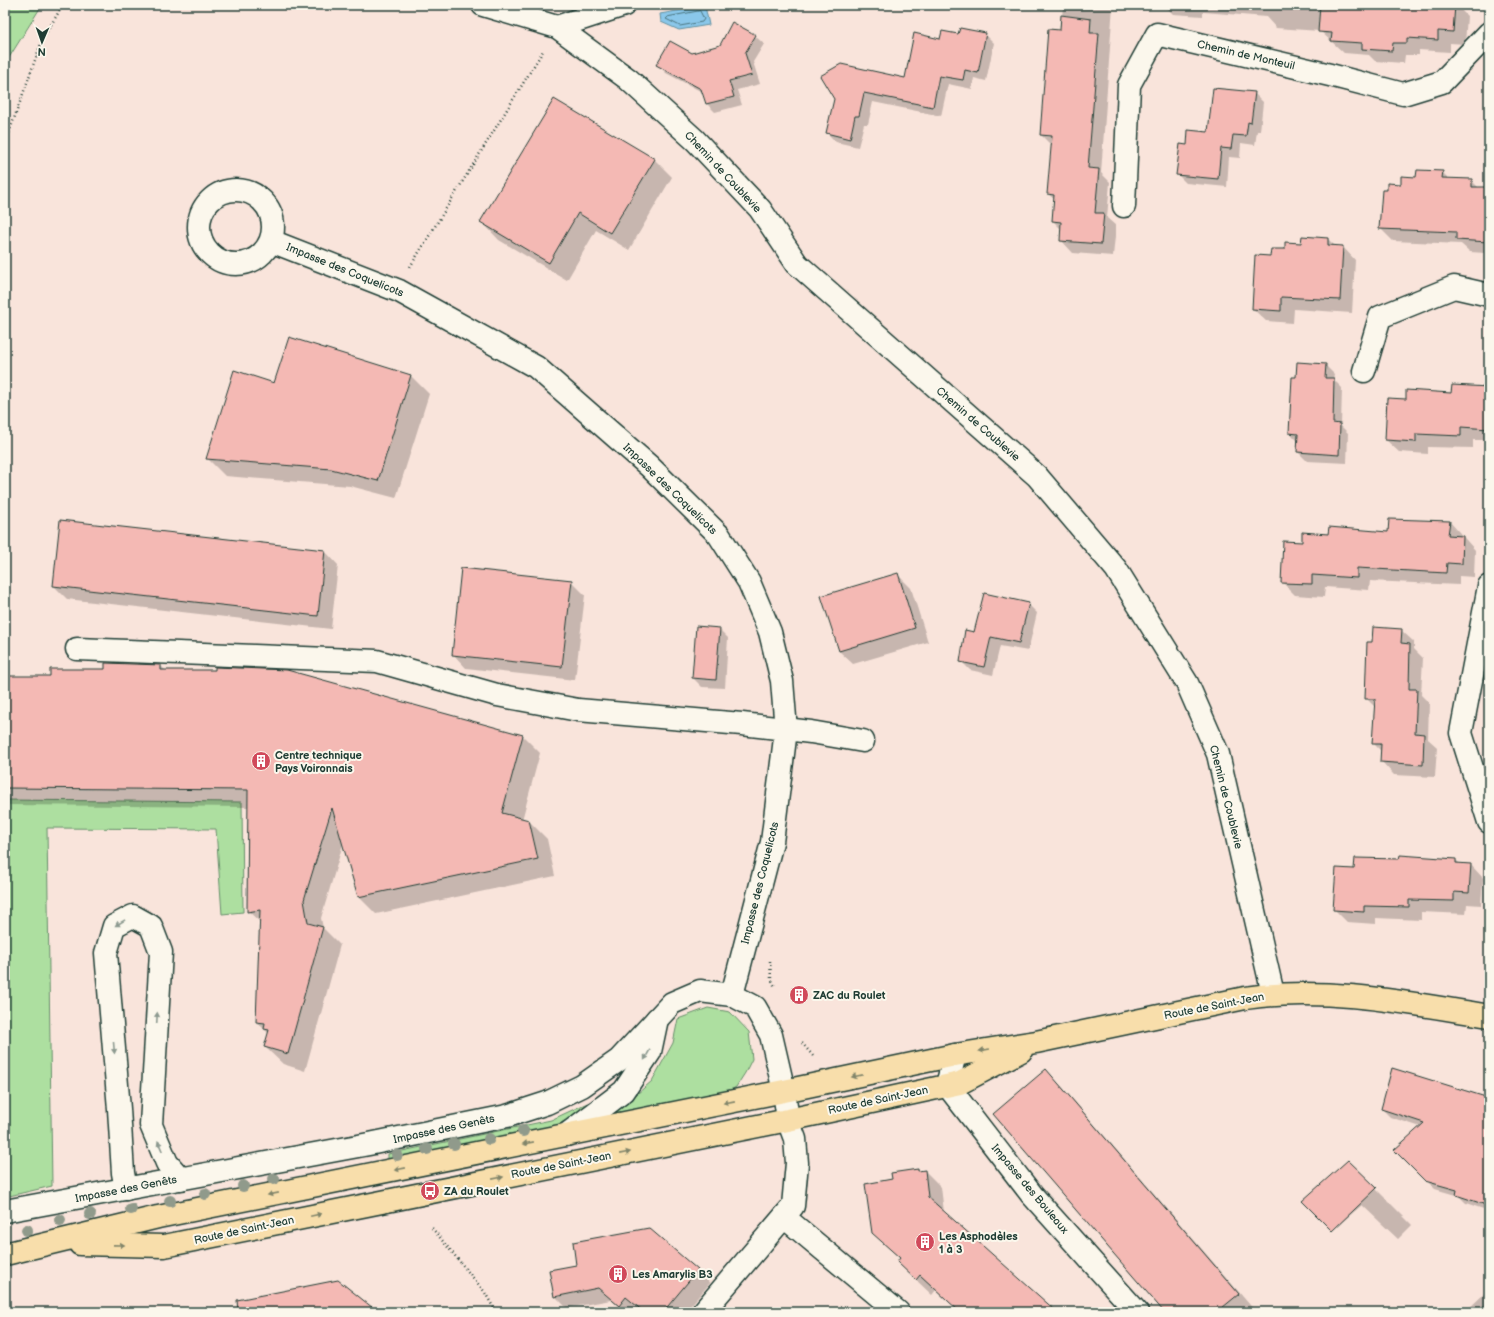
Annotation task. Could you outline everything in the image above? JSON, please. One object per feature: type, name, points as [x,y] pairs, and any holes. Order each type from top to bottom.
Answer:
[{"type":"main road","name":"Route de Saint-Jean","points":[[5,1254],[52,1244],[158,1217],[784,1091],[955,1055],[1036,1042],[1245,998],[1273,994],[1342,995],[1489,1016]]},
{"type":"main road","name":"Route de Saint-Jean","points":[[52,1244],[164,1246],[788,1120],[960,1083],[1036,1042]]},
{"type":"street","name":"Chemin de Coublevie","points":[[482,5],[557,28],[628,80],[695,140],[760,209],[797,264],[1038,476],[1116,569],[1187,683],[1218,754],[1273,994]]},
{"type":"street","points":[[557,28],[624,5]]},
{"type":"street","name":"Chemin de Monteuil","points":[[1124,206],[1129,85],[1157,34],[1403,94],[1442,82],[1489,33]]},
{"type":"street","name":"Impasse des Coquelicots","points":[[271,241],[399,291],[536,368],[649,466],[719,535],[749,582],[770,632],[782,681],[786,730],[772,842],[732,994]]},
{"type":"street","points":[[1364,371],[1380,317],[1454,287],[1489,295]]},
{"type":"street","points":[[1489,586],[1462,733],[1489,822]]},
{"type":"street","points":[[78,649],[377,661],[497,695],[578,710],[742,724],[811,732],[863,741]]},
{"type":"street","points":[[126,1190],[123,1173],[120,1108],[106,953],[114,926],[133,916],[151,926],[161,952],[151,1126],[167,1163],[181,1179]]},
{"type":"street","name":"Impasse des Genêts","points":[[5,1211],[126,1190],[507,1116],[547,1102],[582,1086],[619,1060],[672,1003],[700,991],[732,994],[754,1006],[771,1035],[784,1091],[788,1120],[794,1139],[797,1163],[793,1206],[703,1312]]},
{"type":"street","points":[[566,1135],[624,1091],[650,1052],[657,1018]]},
{"type":"street","points":[[947,1085],[955,1055]]},
{"type":"street","name":"Impasse des Bouleaux","points":[[947,1085],[1032,1195],[1137,1312]]},
{"type":"street","points":[[784,1217],[898,1312]]},
{"type":"path","points":[[5,144],[43,38],[63,5]]},
{"type":"path","points":[[407,272],[557,28]]},
{"type":"path","points":[[770,960],[771,978],[776,989]]},
{"type":"path","points":[[800,1039],[811,1056],[816,1058]]},
{"type":"path","points":[[432,1228],[484,1291],[496,1312]]},
{"type":"green space","points":[[5,5],[42,5],[5,64]]},
{"type":"green space","points":[[5,800],[242,802],[243,912],[222,914],[216,829],[47,828],[52,1186],[5,1197]]},
{"type":"green space","points":[[708,1008],[730,1012],[749,1032],[752,1059],[736,1087],[717,1098],[602,1119],[630,1100],[652,1081],[673,1043],[678,1019]]},
{"type":"green space","points":[[598,1098],[574,1116],[543,1132],[388,1163],[388,1154],[551,1120]]},
{"type":"water","points":[[705,6],[709,25],[679,30],[661,22],[660,14]]},
{"type":"building","points":[[1320,5],[1455,5],[1453,32],[1438,31],[1438,40],[1407,38],[1407,43],[1393,43],[1392,51],[1362,49],[1362,43],[1331,41],[1332,33],[1318,32]]},
{"type":"building","points":[[1061,15],[1091,19],[1090,33],[1099,33],[1088,168],[1099,169],[1095,213],[1104,213],[1101,244],[1060,241],[1061,222],[1052,221],[1054,195],[1047,194],[1052,136],[1040,135],[1048,29],[1060,30]]},
{"type":"building","points":[[732,22],[756,35],[745,53],[752,75],[729,81],[734,97],[706,104],[701,89],[656,65],[670,41],[692,53],[720,45]]},
{"type":"building","points":[[960,28],[986,33],[978,73],[965,70],[963,80],[939,76],[933,107],[864,93],[859,116],[855,116],[850,139],[826,133],[834,99],[820,76],[841,64],[905,78],[914,33],[940,39],[942,31],[958,34]]},
{"type":"building","points":[[1213,88],[1255,92],[1251,123],[1248,122],[1246,136],[1233,135],[1231,149],[1221,148],[1218,179],[1176,175],[1180,144],[1187,145],[1188,130],[1208,132]]},
{"type":"building","points":[[554,99],[655,159],[610,233],[578,213],[549,263],[480,222]]},
{"type":"building","points":[[1417,170],[1443,171],[1442,178],[1472,179],[1472,187],[1487,187],[1486,205],[1489,205],[1489,242],[1456,240],[1456,232],[1379,229],[1382,190],[1387,190],[1387,183],[1401,184],[1401,176],[1416,177]]},
{"type":"building","points":[[1302,236],[1328,238],[1328,245],[1343,246],[1340,300],[1281,297],[1281,311],[1252,309],[1255,255],[1270,256],[1271,249],[1285,249],[1285,242],[1301,243]]},
{"type":"building","points":[[289,337],[411,375],[378,481],[331,469],[206,459],[234,370],[274,383]]},
{"type":"building","points":[[1297,362],[1326,364],[1325,378],[1334,378],[1333,423],[1340,424],[1339,455],[1297,452],[1298,434],[1289,433],[1292,377],[1296,377]]},
{"type":"building","points":[[1452,385],[1489,387],[1489,429],[1461,427],[1461,436],[1416,434],[1416,442],[1385,440],[1387,398],[1406,399],[1406,390],[1451,393]]},
{"type":"building","points":[[1389,519],[1450,521],[1448,535],[1463,536],[1462,564],[1447,563],[1446,573],[1357,568],[1357,578],[1312,575],[1312,584],[1281,583],[1283,541],[1302,542],[1302,532],[1328,534],[1329,527],[1388,532]]},
{"type":"building","points":[[60,520],[325,550],[318,616],[53,586]]},
{"type":"building","points":[[461,568],[572,580],[562,667],[452,655]]},
{"type":"building","points":[[898,573],[915,628],[839,651],[821,596]]},
{"type":"building","points":[[984,593],[1029,603],[1019,643],[991,637],[984,667],[960,662],[965,630],[974,632]]},
{"type":"building","points":[[696,626],[720,628],[716,680],[692,678]]},
{"type":"building","points":[[1373,627],[1402,629],[1401,643],[1410,644],[1409,689],[1417,689],[1415,733],[1424,734],[1423,765],[1380,762],[1381,744],[1372,744],[1375,699],[1365,699],[1367,642],[1372,642]]},
{"type":"building","name":"Centre technique Pays Voironnais","points":[[105,663],[161,665],[161,670],[215,670],[215,667],[287,670],[523,735],[502,813],[529,820],[538,859],[358,897],[332,808],[304,900],[308,923],[323,927],[288,1054],[264,1047],[269,1030],[264,1029],[265,1023],[256,1022],[260,910],[247,912],[248,790],[5,788],[5,676],[50,676],[50,669],[105,669]]},
{"type":"building","points":[[1400,855],[1456,859],[1456,863],[1471,864],[1469,893],[1454,892],[1454,901],[1409,900],[1409,907],[1364,906],[1364,912],[1333,910],[1336,868],[1354,869],[1355,858],[1399,859]]},
{"type":"building","points":[[1392,1068],[1489,1098],[1489,1206],[1456,1195],[1457,1190],[1425,1181],[1394,1150],[1424,1123],[1381,1109]]},
{"type":"building","points":[[1046,1069],[1239,1294],[1217,1312],[1164,1312],[993,1114]]},
{"type":"building","points":[[1348,1160],[1377,1188],[1332,1231],[1302,1201]]},
{"type":"building","name":"Les Asphodèles 1 à 3","points":[[918,1169],[918,1171],[925,1170],[928,1197],[1057,1312],[960,1312],[920,1275],[916,1280],[897,1262],[900,1258],[872,1233],[865,1184],[892,1179],[891,1173]]},
{"type":"building","name":"Les Amarylis B3","points":[[649,1228],[698,1270],[663,1312],[644,1312],[626,1297],[619,1306],[598,1288],[554,1297],[549,1270],[576,1265],[573,1242]]},
{"type":"building","points":[[338,1280],[378,1312],[238,1312],[237,1300]]},
{"type":"place","name":"Centre technique Pays Voironnais","points":[[261,761]]},
{"type":"place","name":"ZAC du Roulet","points":[[799,995]]},
{"type":"place","name":"ZA du Roulet","points":[[430,1191]]},
{"type":"place","name":"Les Asphodèles 1 à 3","points":[[925,1242]]},
{"type":"place","name":"Les Amarylis B3","points":[[618,1274]]}]
